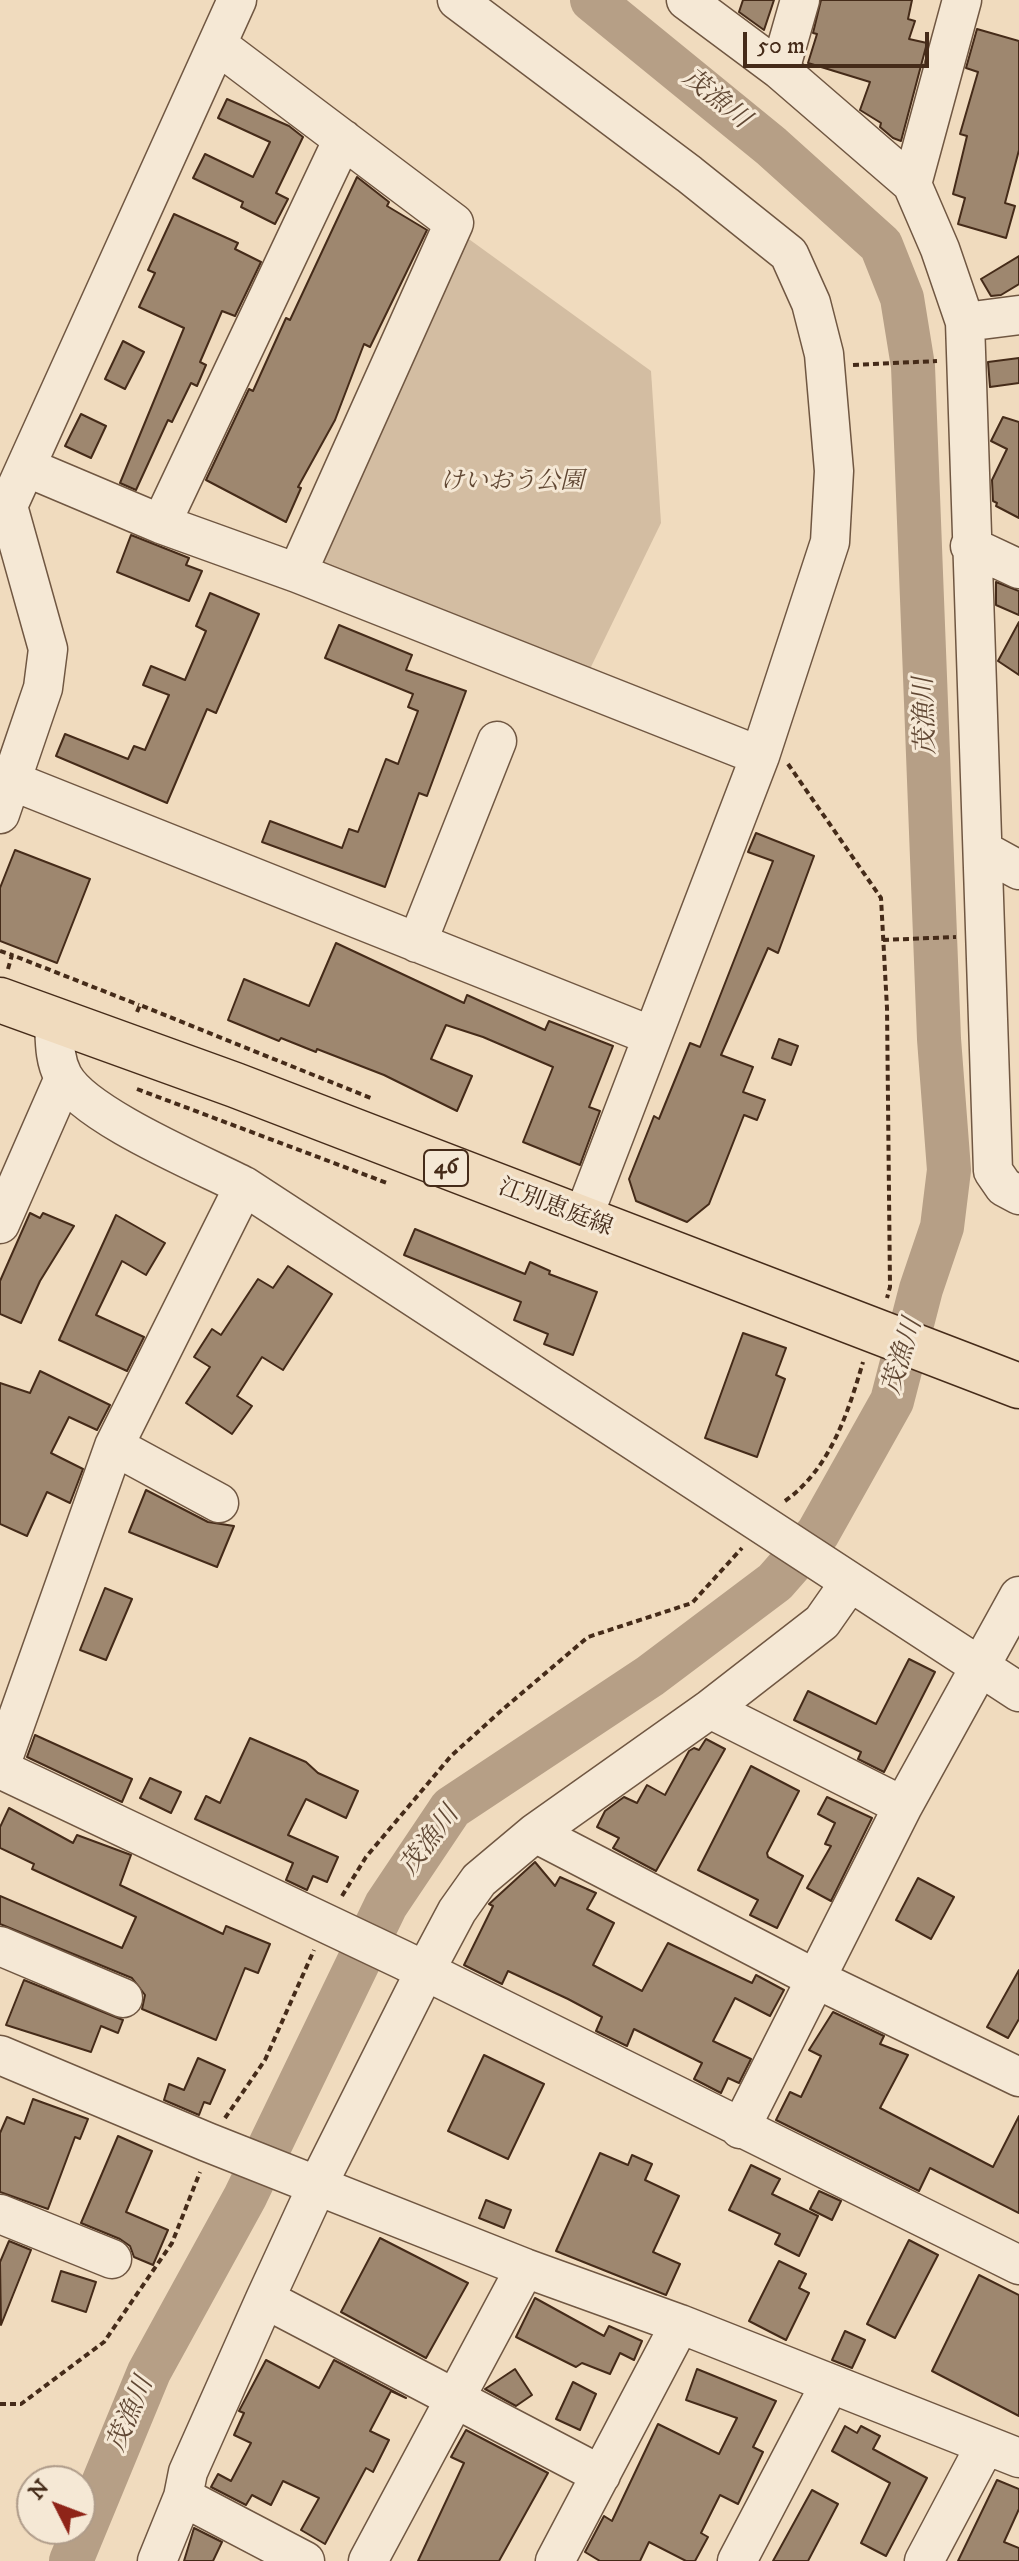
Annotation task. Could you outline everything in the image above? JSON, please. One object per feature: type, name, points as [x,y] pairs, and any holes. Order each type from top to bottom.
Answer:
[{"type":"main road","name":"江別恵庭線","points":[[2,991],[54,1021],[180,1064],[1019,1386]]},
{"type":"street","points":[[237,0],[219,46],[8,506],[48,649],[43,688],[6,798],[417,943],[652,1036]]},
{"type":"street","points":[[457,0],[689,174],[789,254],[811,303],[824,354],[834,471],[830,542],[760,756],[582,1220]]},
{"type":"street","points":[[686,0],[780,70],[912,184],[940,249],[965,322],[970,546],[984,851],[1003,1041],[993,1171],[1004,1187],[1019,1195]]},
{"type":"street","points":[[780,70],[800,0]]},
{"type":"street","points":[[912,184],[962,0]]},
{"type":"street","points":[[219,46],[454,223],[297,573]]},
{"type":"street","points":[[161,524],[343,139]]},
{"type":"street","points":[[965,322],[1019,315]]},
{"type":"street","points":[[26,467],[161,524],[297,573],[760,756]]},
{"type":"street","points":[[970,546],[1019,569]]},
{"type":"street","points":[[417,943],[497,741]]},
{"type":"street","points":[[984,851],[1019,870]]},
{"type":"street","points":[[54,1021],[56,1058],[64,1078],[79,1097],[244,1186],[1019,1692]]},
{"type":"street","points":[[0,1224],[64,1078]]},
{"type":"street","points":[[244,1186],[114,1446],[0,1768],[414,1965],[1019,2265]]},
{"type":"street","points":[[114,1446],[219,1503]]},
{"type":"street","points":[[157,2561],[183,2497],[188,2472],[265,2299],[304,2179],[414,1965],[479,1880],[535,1833],[710,1709],[822,1622],[840,1576]]},
{"type":"street","points":[[740,2129],[818,1980],[903,1806],[977,1667],[1019,1596]]},
{"type":"street","points":[[710,1709],[903,1806]]},
{"type":"street","points":[[535,1833],[818,1980],[1019,2077]]},
{"type":"street","points":[[0,1946],[123,1998]]},
{"type":"street","points":[[0,2055],[232,2152],[1002,2452],[924,2561]]},
{"type":"street","points":[[0,2214],[112,2259]]},
{"type":"street","points":[[368,2561],[525,2268]]},
{"type":"street","points":[[265,2299],[452,2400],[601,2475]]},
{"type":"street","points":[[555,2561],[680,2324]]},
{"type":"street","points":[[737,2561],[830,2384]]},
{"type":"street","points":[[183,2497],[305,2561]]},
{"type":"path","points":[[867,364],[940,361]]},
{"type":"path","points":[[883,940],[959,937]]},
{"type":"path","points":[[0,951],[140,1005]]},
{"type":"path","points":[[2,991],[12,955]]},
{"type":"green space","name":"けいおう公園","points":[[466,237],[651,371],[661,523],[588,673],[314,560]]},
{"type":"building","points":[[743,0],[774,0],[764,30],[739,12]]},
{"type":"building","points":[[821,0],[912,0],[908,19],[915,21],[909,39],[927,43],[901,141],[893,138],[880,127],[881,123],[860,110],[870,82],[808,63],[817,34],[813,33]]},
{"type":"building","points":[[977,29],[1019,41],[1019,150],[1005,203],[1015,206],[1006,238],[958,224],[965,198],[953,194],[967,136],[960,134],[978,72],[966,68]]},
{"type":"building","points":[[227,99],[289,126],[303,137],[276,193],[288,199],[275,224],[241,207],[243,202],[193,178],[205,154],[253,177],[270,142],[218,118]]},
{"type":"building","points":[[357,177],[389,202],[387,206],[427,230],[370,347],[364,344],[335,420],[298,487],[301,488],[286,522],[206,480],[249,389],[253,391],[286,318],[290,320]]},
{"type":"building","points":[[174,214],[238,243],[235,249],[261,262],[235,316],[222,311],[200,362],[206,365],[197,386],[191,383],[172,422],[168,420],[136,490],[120,483],[184,328],[139,307],[155,273],[148,270]]},
{"type":"building","points":[[1019,256],[1019,284],[1001,295],[991,296],[981,279]]},
{"type":"building","points":[[123,341],[144,352],[125,389],[105,379]]},
{"type":"building","points":[[1019,358],[1019,383],[990,387],[988,362]]},
{"type":"building","points":[[81,414],[106,426],[91,458],[65,446]]},
{"type":"building","points":[[1003,417],[1019,422],[1019,518],[996,506],[997,503],[993,501],[992,480],[1007,449],[991,441]]},
{"type":"building","points":[[131,535],[189,558],[186,565],[202,571],[189,601],[117,572]]},
{"type":"building","points":[[996,582],[1019,591],[1019,615],[996,605]]},
{"type":"building","points":[[210,593],[259,614],[216,713],[207,709],[167,803],[56,756],[65,734],[128,759],[134,746],[145,750],[169,695],[143,685],[151,666],[185,680],[206,631],[196,626]]},
{"type":"building","points":[[1019,622],[1019,675],[998,661]]},
{"type":"building","points":[[339,625],[412,655],[406,670],[466,691],[427,796],[419,793],[385,887],[262,842],[270,821],[342,848],[349,829],[358,832],[386,759],[398,764],[418,711],[408,707],[413,694],[325,658]]},
{"type":"building","points":[[756,833],[814,856],[778,953],[768,948],[721,1055],[753,1067],[743,1092],[765,1100],[757,1120],[744,1115],[709,1204],[687,1222],[636,1201],[629,1179],[654,1116],[659,1119],[690,1043],[700,1047],[773,861],[748,852]]},
{"type":"building","points":[[15,850],[90,879],[57,963],[0,941],[0,888]]},
{"type":"building","points":[[336,943],[464,1003],[467,995],[545,1030],[549,1021],[613,1046],[589,1107],[600,1111],[580,1165],[523,1142],[553,1067],[483,1037],[446,1025],[431,1059],[472,1076],[457,1111],[384,1075],[317,1049],[316,1052],[281,1038],[279,1041],[228,1020],[244,979],[309,1006]]},
{"type":"building","points":[[779,1039],[798,1046],[791,1065],[772,1058]]},
{"type":"building","points":[[30,1213],[40,1218],[43,1213],[74,1226],[40,1281],[21,1323],[0,1314],[0,1281]]},
{"type":"building","points":[[116,1215],[165,1243],[146,1275],[122,1261],[96,1315],[144,1337],[127,1371],[59,1340]]},
{"type":"building","points":[[415,1229],[525,1274],[530,1262],[550,1271],[549,1274],[597,1292],[573,1355],[544,1344],[548,1334],[514,1320],[521,1302],[404,1255]]},
{"type":"building","points":[[288,1266],[332,1294],[283,1370],[262,1357],[237,1396],[252,1406],[232,1434],[186,1403],[210,1367],[194,1357],[212,1329],[221,1335],[258,1279],[273,1288]]},
{"type":"building","points":[[743,1333],[786,1348],[776,1375],[785,1379],[757,1457],[705,1438]]},
{"type":"building","points":[[40,1371],[110,1405],[97,1430],[69,1417],[51,1453],[83,1469],[70,1503],[47,1492],[27,1536],[0,1524],[0,1383],[30,1393]]},
{"type":"building","points":[[146,1490],[208,1522],[234,1526],[217,1567],[129,1532]]},
{"type":"building","points":[[105,1588],[132,1599],[106,1660],[80,1650]]},
{"type":"building","points":[[909,1659],[935,1672],[884,1772],[858,1759],[861,1752],[794,1720],[808,1691],[876,1724]]},
{"type":"building","points":[[35,1735],[132,1779],[122,1802],[27,1757]]},
{"type":"building","points":[[250,1738],[306,1762],[318,1773],[358,1791],[346,1818],[306,1799],[288,1835],[338,1857],[327,1882],[313,1876],[307,1890],[286,1880],[293,1863],[195,1819],[206,1796],[220,1803]]},
{"type":"building","points":[[706,1739],[725,1749],[656,1871],[613,1848],[619,1838],[597,1827],[605,1811],[624,1797],[637,1803],[647,1785],[665,1795],[689,1751],[694,1748],[699,1750]]},
{"type":"building","points":[[751,1766],[799,1791],[767,1853],[768,1857],[803,1876],[777,1928],[750,1915],[758,1900],[698,1870]]},
{"type":"building","points":[[150,1778],[181,1792],[171,1813],[140,1798]]},
{"type":"building","points":[[827,1797],[872,1818],[831,1901],[807,1888],[831,1846],[825,1844],[835,1823],[818,1814]]},
{"type":"building","points":[[9,1808],[73,1843],[77,1835],[131,1855],[120,1885],[223,1934],[226,1926],[270,1944],[258,1973],[245,1968],[216,2040],[142,2009],[145,1995],[132,1978],[0,1924],[0,1896],[122,1948],[136,1917],[32,1869],[34,1864],[0,1848],[0,1827]]},
{"type":"building","points":[[535,1862],[555,1886],[560,1877],[596,1893],[587,1909],[614,1923],[593,1965],[642,1991],[668,1943],[752,1983],[756,1975],[784,1990],[770,2016],[735,1998],[713,2041],[751,2059],[739,2083],[728,2078],[721,2093],[694,2079],[702,2063],[634,2029],[627,2046],[596,2031],[602,2017],[568,1999],[508,1971],[502,1984],[464,1965],[493,1906],[489,1904]]},
{"type":"building","points":[[918,1878],[954,1897],[931,1939],[896,1920]]},
{"type":"building","points":[[1019,1970],[1019,2019],[1008,2038],[987,2027]]},
{"type":"building","points":[[24,1980],[123,2020],[118,2033],[101,2026],[91,2052],[6,2025]]},
{"type":"building","points":[[833,2012],[884,2036],[880,2044],[908,2055],[880,2108],[993,2167],[1019,2116],[1019,2213],[930,2168],[919,2191],[776,2120],[790,2092],[801,2097],[821,2056],[809,2050]]},
{"type":"building","points":[[484,2055],[544,2084],[508,2159],[448,2131]]},
{"type":"building","points":[[198,2058],[225,2070],[210,2104],[204,2102],[199,2115],[164,2100],[169,2084],[184,2090]]},
{"type":"building","points":[[33,2099],[88,2119],[80,2139],[75,2137],[48,2209],[0,2192],[0,2133],[7,2117],[24,2124]]},
{"type":"building","points":[[118,2136],[152,2151],[126,2212],[168,2230],[153,2265],[134,2257],[130,2246],[120,2239],[81,2223]]},
{"type":"building","points":[[600,2153],[628,2165],[632,2155],[652,2164],[645,2180],[679,2196],[653,2252],[680,2264],[666,2295],[556,2251]]},
{"type":"building","points":[[751,2165],[780,2179],[772,2194],[818,2216],[799,2256],[775,2244],[780,2234],[729,2210]]},
{"type":"building","points":[[819,2191],[841,2201],[832,2220],[810,2209]]},
{"type":"building","points":[[486,2200],[511,2210],[504,2228],[479,2218]]},
{"type":"building","points":[[380,2238],[468,2283],[426,2358],[341,2312]]},
{"type":"building","points":[[909,2240],[938,2255],[895,2338],[867,2324]]},
{"type":"building","points":[[9,2241],[31,2250],[1,2325],[0,2262]]},
{"type":"building","points":[[779,2261],[806,2274],[799,2288],[809,2293],[786,2340],[749,2321]]},
{"type":"building","points":[[61,2271],[96,2282],[86,2312],[52,2301]]},
{"type":"building","points":[[979,2275],[1019,2295],[1019,2416],[932,2371]]},
{"type":"building","points":[[535,2298],[604,2336],[609,2326],[642,2341],[634,2360],[620,2353],[610,2374],[582,2363],[576,2367],[516,2337]]},
{"type":"building","points":[[845,2331],[865,2340],[852,2368],[832,2360]]},
{"type":"building","points":[[266,2360],[319,2388],[334,2360],[406,2398],[391,2391],[370,2431],[389,2440],[373,2472],[366,2468],[325,2544],[301,2530],[319,2498],[283,2481],[271,2505],[252,2495],[246,2505],[211,2487],[218,2474],[231,2481],[251,2443],[234,2435],[244,2413],[239,2411]]},
{"type":"building","points":[[515,2369],[532,2395],[516,2406],[485,2389]]},
{"type":"building","points":[[697,2369],[776,2401],[753,2447],[763,2452],[738,2504],[720,2495],[701,2533],[708,2537],[695,2561],[686,2561],[649,2542],[640,2561],[600,2561],[585,2552],[604,2516],[612,2521],[658,2424],[719,2454],[737,2418],[686,2400]]},
{"type":"building","points":[[573,2382],[596,2394],[580,2430],[556,2419]]},
{"type":"building","points":[[845,2426],[857,2433],[861,2426],[880,2436],[873,2449],[927,2478],[886,2556],[861,2543],[890,2483],[832,2451]]},
{"type":"building","points":[[466,2430],[548,2473],[499,2561],[418,2561],[464,2463],[451,2457]]},
{"type":"building","points":[[997,2480],[1019,2489],[1019,2509],[1004,2542],[1019,2548],[1019,2561],[958,2561]]},
{"type":"building","points":[[812,2490],[838,2504],[808,2561],[773,2561]]},
{"type":"building","points":[[194,2528],[222,2542],[213,2561],[184,2561]]},
{"type":"waterway","name":"茂漁川","points":[[71,2561],[149,2372],[245,2197],[386,1905],[451,1808],[650,1676],[775,1582],[818,1533],[892,1401],[921,1289],[942,1227],[949,1170],[939,1039],[913,366],[902,298],[881,245],[771,146],[592,0]]}]
